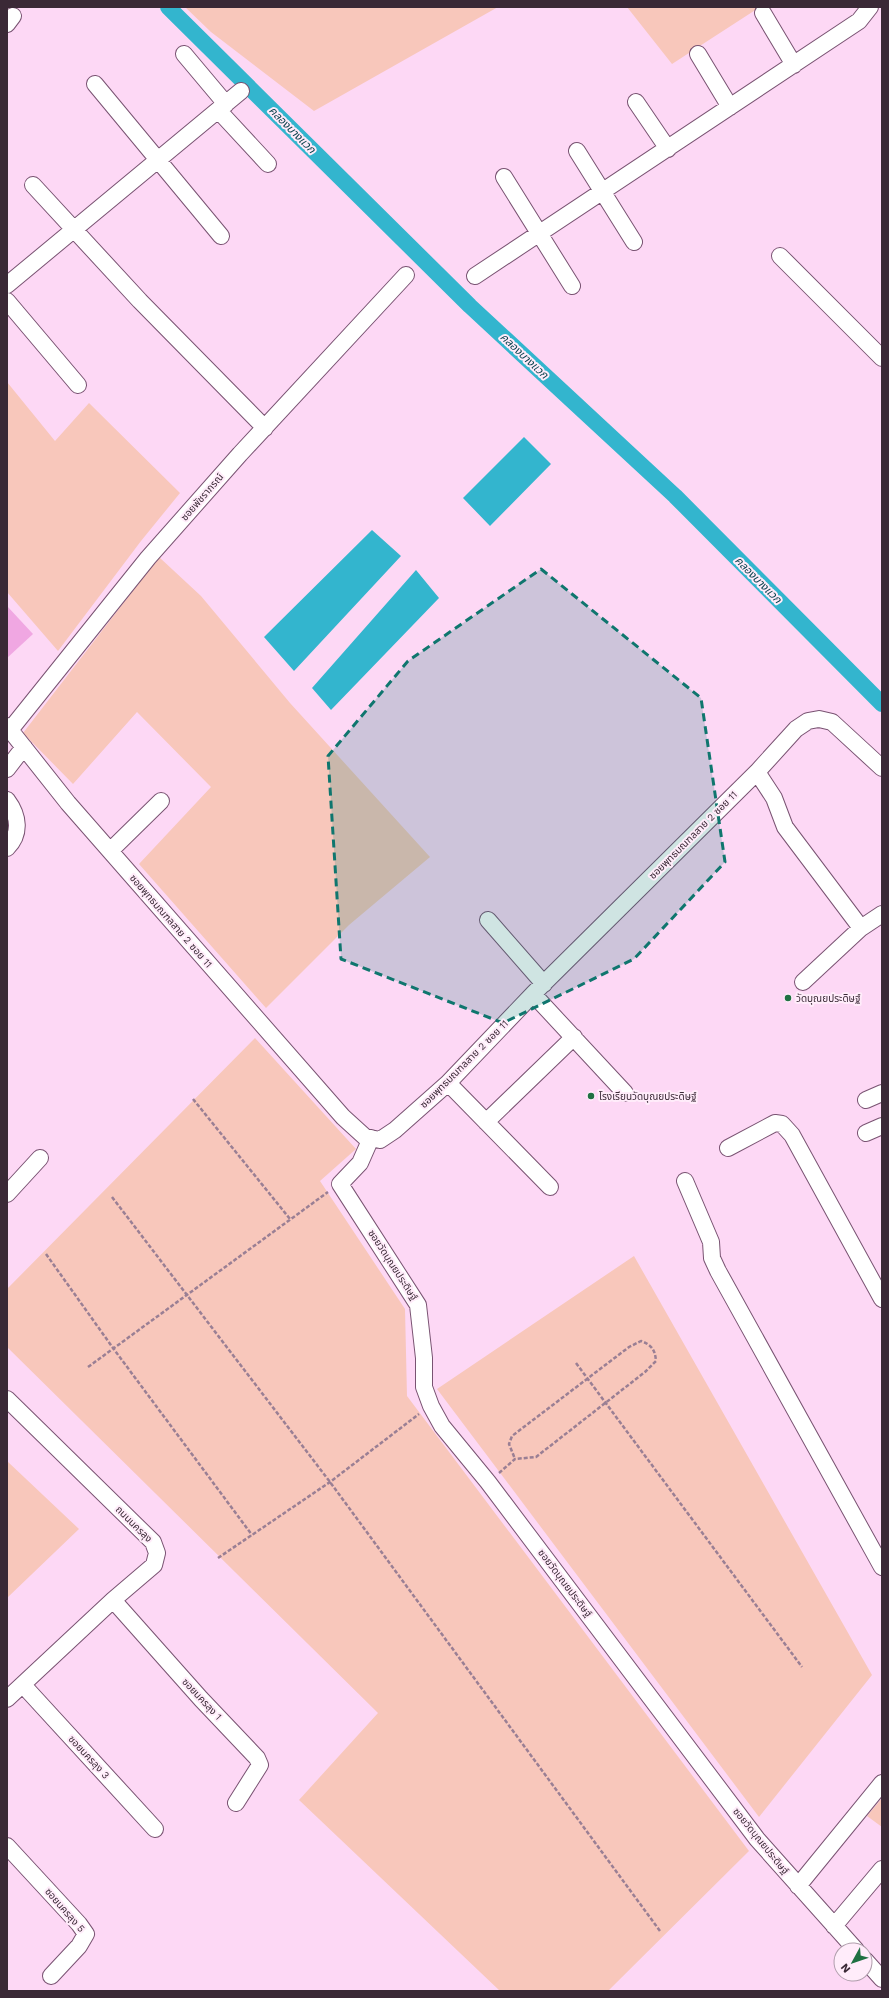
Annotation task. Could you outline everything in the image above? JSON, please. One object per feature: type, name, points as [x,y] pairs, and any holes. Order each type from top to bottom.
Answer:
[{"type":"street","points":[[475,276],[859,21],[870,7]]},
{"type":"street","points":[[763,13],[794,65]]},
{"type":"street","points":[[184,54],[222,107],[268,164]]},
{"type":"street","points":[[698,54],[730,107]]},
{"type":"street","points":[[96,84],[221,236]]},
{"type":"street","points":[[7,285],[241,91]]},
{"type":"street","points":[[636,102],[668,149]]},
{"type":"street","points":[[577,151],[634,242]]},
{"type":"street","points":[[504,177],[538,234],[572,286]]},
{"type":"street","points":[[33,185],[140,301],[265,428]]},
{"type":"street","points":[[780,256],[882,358]]},
{"type":"street","name":"ซอยพัชราภรณ์","points":[[9,728],[148,558],[240,454],[406,275]]},
{"type":"street","points":[[7,301],[78,385]]},
{"type":"street","name":"ซอยพุทธมณฑลสาย 2 ซอย 11","points":[[9,728],[68,804],[343,1117],[365,1137],[380,1140],[395,1130],[448,1083],[538,989],[756,772],[796,729],[808,721],[819,719],[832,722],[882,768]]},
{"type":"street","points":[[7,769],[24,747]]},
{"type":"street","points":[[756,772],[774,798],[785,827],[861,928]]},
{"type":"street","points":[[7,800],[18,824],[14,841],[7,848]]},
{"type":"street","points":[[110,851],[161,801]]},
{"type":"street","points":[[803,982],[861,928],[882,914]]},
{"type":"street","points":[[488,920],[574,1037],[625,1093]]},
{"type":"street","points":[[486,1122],[574,1037]]},
{"type":"street","points":[[448,1083],[550,1187]]},
{"type":"street","points":[[866,1100],[882,1093]]},
{"type":"street","points":[[728,1148],[775,1123],[782,1124],[792,1134],[882,1299]]},
{"type":"street","points":[[866,1133],[882,1126]]},
{"type":"street","points":[[340,1184],[360,1163],[371,1138]]},
{"type":"street","points":[[7,1194],[40,1158]]},
{"type":"street","points":[[685,1181],[711,1242],[712,1258],[718,1271],[881,1560]]},
{"type":"street","name":"ซอยวัดบุณยประดิษฐ์","points":[[340,1184],[418,1305],[424,1358],[424,1387],[431,1406],[442,1426],[488,1482],[757,1839],[849,1942]]},
{"type":"street","name":"ถนนนครลุง","points":[[7,1399],[153,1542],[157,1553],[154,1565],[113,1600],[7,1699]]},
{"type":"street","name":"ซอยนครลุง 1","points":[[113,1600],[201,1699],[257,1758],[260,1765],[236,1803]]},
{"type":"street","name":"ซอยนครลุง 3","points":[[23,1685],[155,1829]]},
{"type":"street","points":[[798,1886],[882,1783]]},
{"type":"street","name":"ซอยนครลุง 5","points":[[7,1846],[86,1934],[79,1946],[51,1976]]},
{"type":"street","points":[[834,1926],[882,1869]]},
{"type":"path","points":[[193,1099],[290,1219]]},
{"type":"path","points":[[88,1367],[340,1184]]},
{"type":"path","points":[[112,1197],[330,1482],[660,1931]]},
{"type":"path","points":[[46,1254],[113,1348],[252,1535]]},
{"type":"path","points":[[488,1482],[515,1459],[536,1457],[656,1362],[655,1352],[648,1343],[641,1341],[629,1347],[512,1436],[509,1444],[515,1459]]},
{"type":"path","points":[[576,1363],[802,1667]]},
{"type":"path","points":[[218,1558],[330,1482],[431,1406]]},
{"type":"highlighted area","points":[[541,569],[701,698],[725,862],[634,959],[503,1023],[341,959],[328,756],[408,661]]},
{"type":"shaded area","points":[[185,7],[498,7],[314,111],[211,32]]},
{"type":"shaded area","points":[[627,7],[760,7],[672,64]]},
{"type":"shaded area","points":[[7,382],[55,441],[89,403],[180,493],[141,541],[58,651],[7,592]]},
{"type":"shaded area","points":[[159,557],[201,596],[290,703],[430,857],[349,925],[266,1008],[139,864],[211,787],[137,712],[73,784],[23,733]]},
{"type":"shaded area","points":[[255,1038],[356,1149],[320,1181],[405,1309],[407,1396],[749,1851],[608,1991],[500,1991],[299,1800],[378,1713],[7,1347],[7,1289]]},
{"type":"shaded area","points":[[634,1256],[872,1675],[759,1817],[437,1389]]},
{"type":"shaded area","points":[[7,1461],[79,1529],[7,1598]]},
{"type":"shaded area","points":[[882,1798],[882,1827],[867,1816]]},
{"type":"water","points":[[524,437],[551,464],[490,526],[463,498]]},
{"type":"water","points":[[372,530],[401,556],[294,671],[264,637]]},
{"type":"water","points":[[416,570],[439,598],[331,710],[312,688]]},
{"type":"building","points":[[7,606],[33,634],[7,658]]},
{"type":"waterway","name":"คลองบางแวก","points":[[168,7],[470,306],[675,496],[882,704]]},
{"type":"place","name":"วัดบุณยประดิษฐ์","points":[[788,998]]},
{"type":"place","name":"โรงเรียนวัดบุณยประดิษฐ์","points":[[591,1096]]}]
